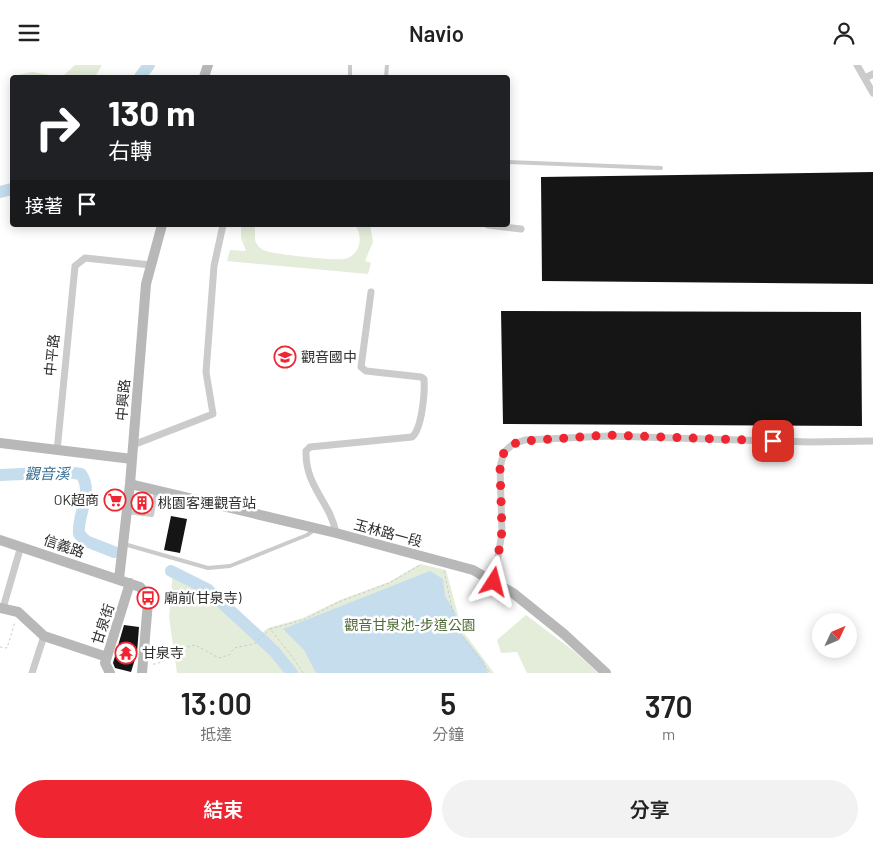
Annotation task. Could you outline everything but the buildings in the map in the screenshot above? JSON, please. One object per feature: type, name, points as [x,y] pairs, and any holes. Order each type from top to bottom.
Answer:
[{"type":"street","points":[[857,65],[873,93]]},
{"type":"street","points":[[865,78],[873,74]]},
{"type":"street","name":"中興路","points":[[119,579],[130,484],[146,284],[161,227]]},
{"type":"street","points":[[133,445],[213,414],[206,372],[214,266],[223,227]]},
{"type":"street","points":[[504,227],[521,229]]},
{"type":"street","name":"中平路","points":[[57,451],[75,267],[85,258],[151,265]]},
{"type":"street","points":[[336,533],[333,517],[309,479],[306,451],[310,447],[412,437],[417,431],[425,389],[424,379],[421,377],[366,371],[361,367],[371,292]]},
{"type":"street","points":[[494,582],[502,531],[500,467],[504,452],[513,444],[525,441],[608,435],[810,442],[873,441]]},
{"type":"street","points":[[0,443],[132,459]]},
{"type":"street","name":"玉林路一段","points":[[130,484],[336,533],[473,570],[513,593],[564,634],[606,673]]},
{"type":"street","name":"信義路","points":[[0,540],[119,579]]},
{"type":"street","points":[[21,546],[2,608],[18,612],[44,636],[106,657]]},
{"type":"street","points":[[119,579],[140,587],[146,594],[148,603],[143,668]]},
{"type":"street","name":"甘泉街","points":[[110,673],[105,665],[106,657],[130,583]]},
{"type":"street","points":[[32,673],[44,636]]},
{"type":"lane","points":[[510,163],[661,167]]},
{"type":"lane","points":[[127,512],[152,515],[156,491]]},
{"type":"lane","points":[[124,544],[208,568],[230,566],[307,535],[315,529]]},
{"type":"path","points":[[143,668],[180,654],[183,648],[195,645],[218,659],[229,655],[234,648],[241,645],[254,644],[270,629],[303,620],[341,601],[411,573],[426,558]]},
{"type":"path","points":[[444,572],[456,627],[490,673]]},
{"type":"path","points":[[0,647],[7,647],[18,612]]},
{"type":"path","points":[[270,629],[291,655],[302,673]]},
{"type":"green space","points":[[75,65],[102,65],[96,75],[64,75]]},
{"type":"green space","points":[[32,72],[50,75],[18,75]]},
{"type":"green space","points":[[241,227],[255,227],[255,240],[259,247],[266,251],[305,257],[344,259],[354,254],[359,245],[360,240],[356,227],[370,227],[373,242],[365,261],[371,263],[368,274],[227,261],[230,250],[246,251],[241,238]]},
{"type":"green space","name":"觀音甘泉池-步道公園","points":[[420,564],[446,570],[462,630],[494,673],[177,673],[169,617],[173,571],[207,589],[258,636],[268,628],[303,618],[340,600],[389,582]]},
{"type":"green space","points":[[526,615],[575,652],[598,673],[527,673],[517,652],[501,653],[497,640]]},
{"type":"water","name":"觀音甘泉池-步道公園","points":[[430,571],[443,579],[445,596],[455,612],[460,632],[484,662],[488,673],[316,673],[304,650],[283,629]]},
{"type":"waterway","name":"觀音溪","points":[[142,75],[149,65]]},
{"type":"waterway","name":"觀音溪","points":[[0,192],[10,190]]},
{"type":"waterway","name":"觀音溪","points":[[0,475],[67,472],[81,474],[85,481],[86,496],[80,518],[79,534],[86,541],[114,552]]},
{"type":"waterway","name":"觀音溪","points":[[171,571],[207,589],[274,651],[292,673]]},
{"type":"place","name":"觀音國中","points":[[285,357]]},
{"type":"place","name":"OK超商","points":[[115,500]]},
{"type":"place","name":"桃園客運觀音站","points":[[142,503]]},
{"type":"place","name":"廟前(甘泉寺)","points":[[148,598]]},
{"type":"place","name":"甘泉寺","points":[[126,653]]},
{"type":"route","points":[[494,582],[502,531],[500,467],[504,452],[513,444],[525,441],[608,435],[773,441]]}]
